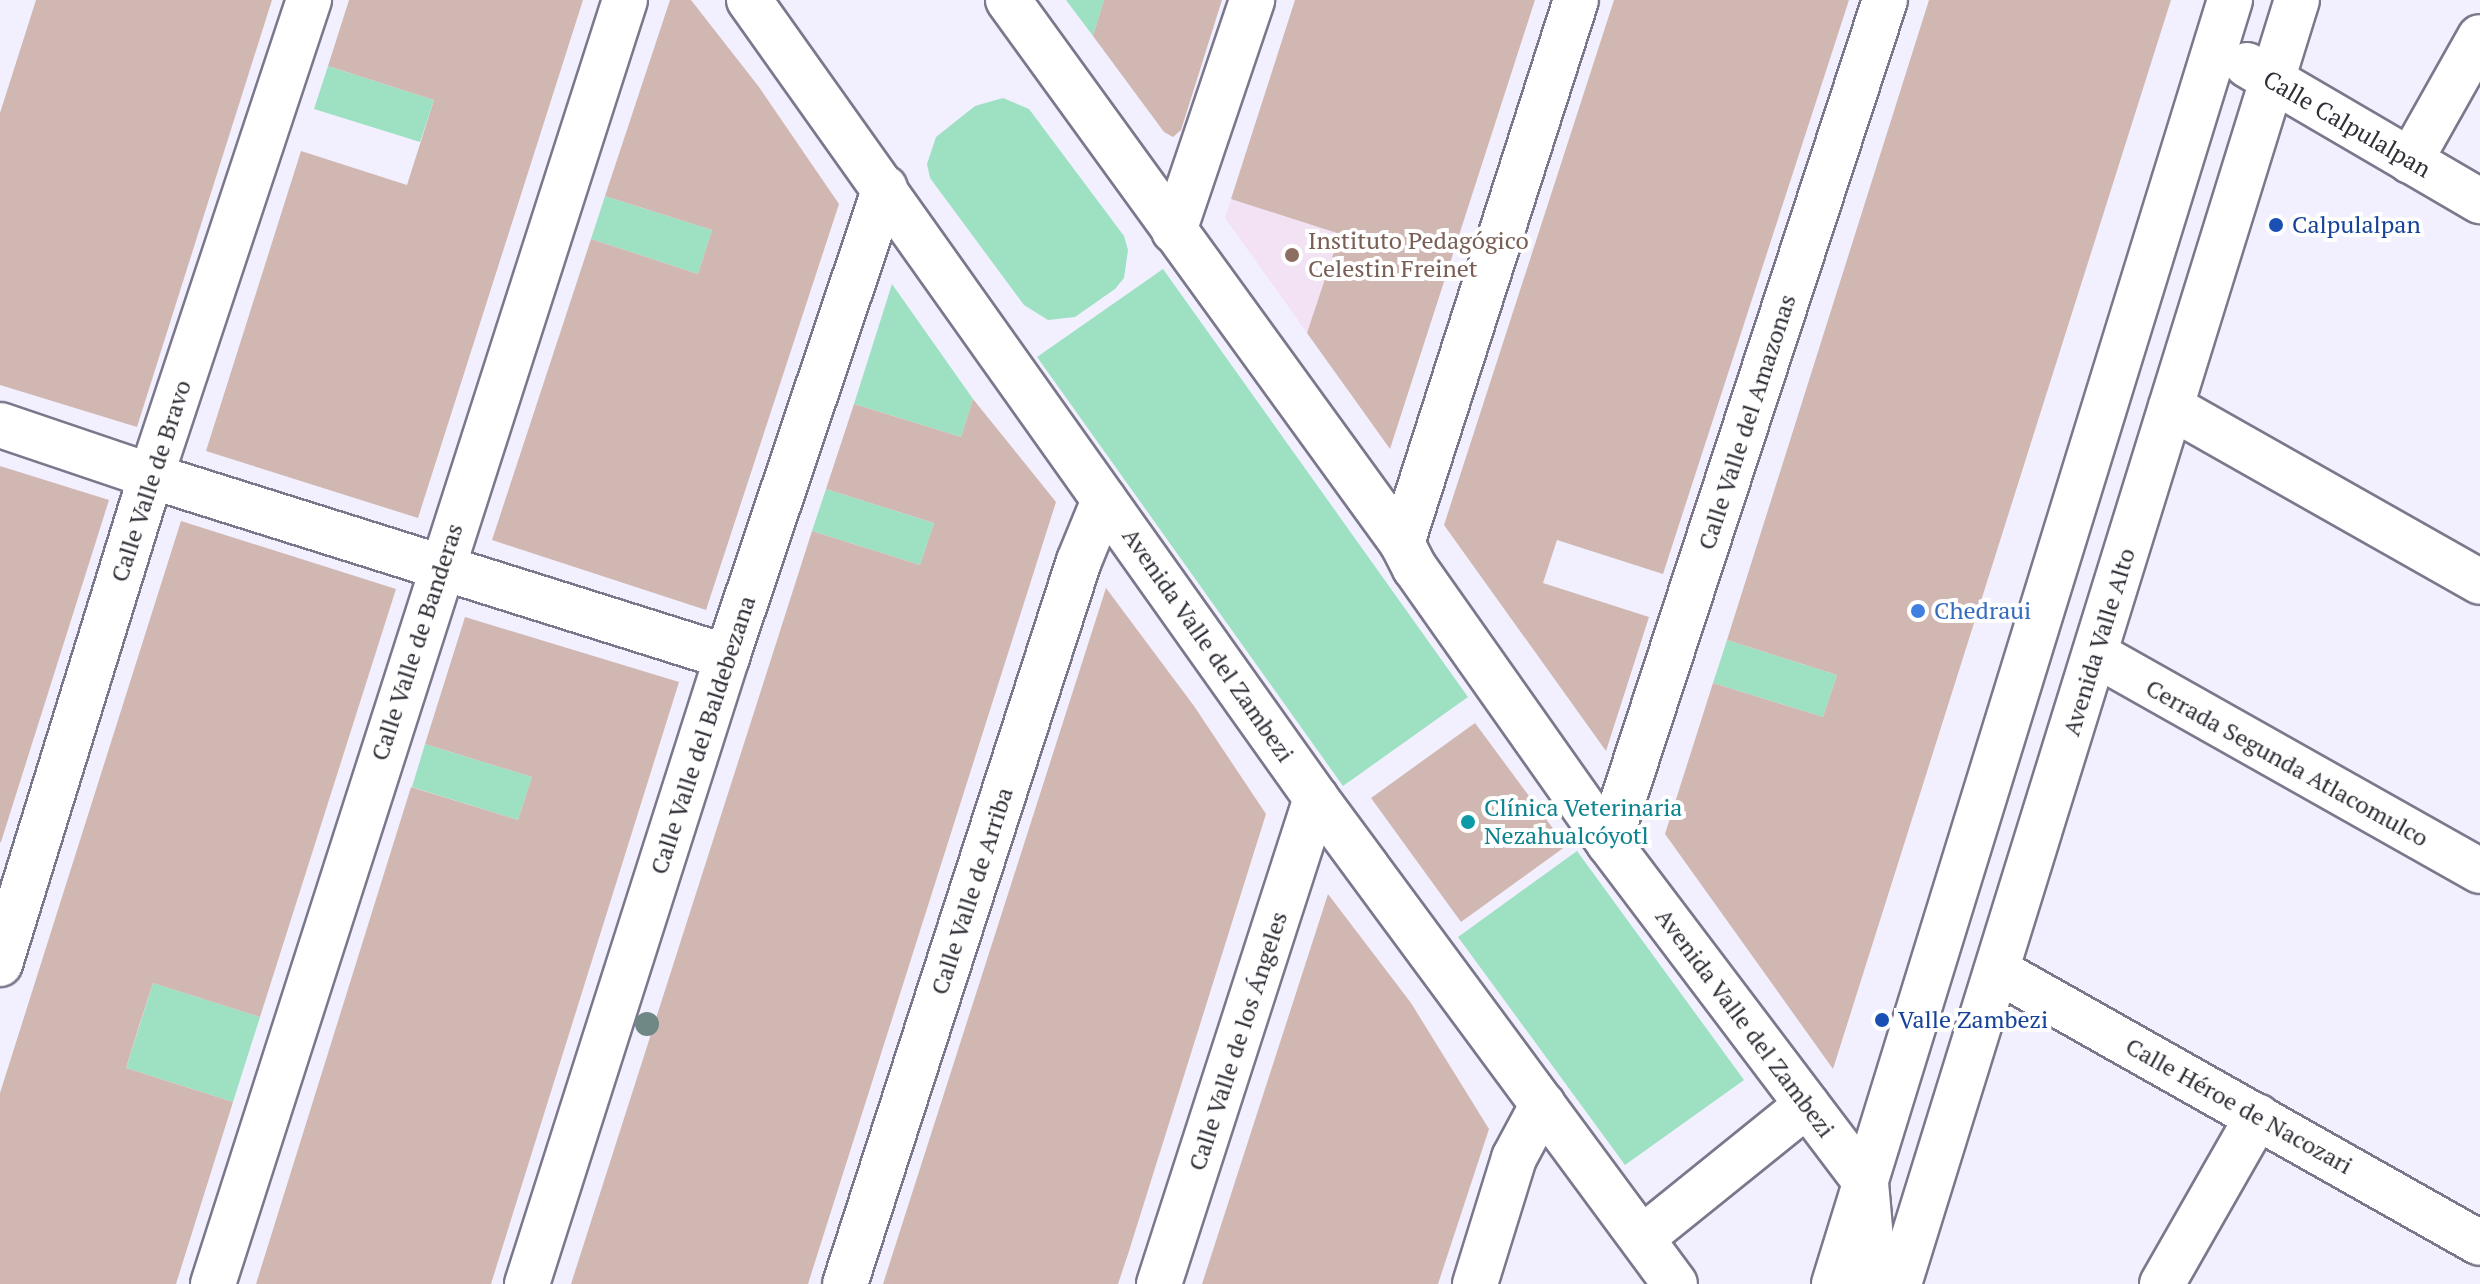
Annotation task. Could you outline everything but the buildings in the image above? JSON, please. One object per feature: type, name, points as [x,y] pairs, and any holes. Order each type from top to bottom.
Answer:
[{"type":"street","name":"Calle Valle de Bravo","points":[[0,964],[151,476],[309,0]]},
{"type":"street","name":"Calle Valle de Banderas","points":[[213,1284],[441,565],[625,0]]},
{"type":"street","name":"Avenida Valle del Zambezi","points":[[749,0],[1316,798],[1675,1284]]},
{"type":"street","name":"Avenida Valle del Zambezi","points":[[1008,0],[1402,543],[1415,568],[1609,843],[1866,1183]]},
{"type":"street","points":[[1174,231],[1252,0]]},
{"type":"street","points":[[1402,543],[1576,0]]},
{"type":"street","name":"Calle Valle del Amazonas","points":[[1609,843],[1885,0]]},
{"type":"street","points":[[1834,1284],[2230,0]]},
{"type":"street","name":"Avenida Valle Alto","points":[[1899,1284],[2297,0]]},
{"type":"street","points":[[2410,161],[2480,37]]},
{"type":"street","name":"Calle Calpulalpan","points":[[2215,46],[2480,201]]},
{"type":"street","name":"Calle Valle del Baldebezana","points":[[527,1284],[727,657],[885,188]]},
{"type":"street","points":[[2171,407],[2480,582]]},
{"type":"street","points":[[0,425],[151,476],[727,657]]},
{"type":"street","name":"Calle Valle de Arriba","points":[[845,1284],[1079,561],[1104,500]]},
{"type":"street","name":"Cerrada Segunda Atlacomulco","points":[[2095,654],[2480,871]]},
{"type":"street","name":"Calle Valle de los Ángeles","points":[[1159,1284],[1316,798]]},
{"type":"street","name":"Calle Héroe de Nacozari","points":[[1998,971],[2480,1243]]},
{"type":"street","points":[[1475,1284],[1514,1158],[1543,1104]]},
{"type":"street","points":[[1642,1238],[1807,1105]]},
{"type":"street","points":[[2162,1284],[2258,1116]]},
{"type":"street","points":[[1866,1183],[1875,1284]]},
{"type":"shaded area","name":"Instituto Pedagógico Celestin Freinet","points":[[1231,199],[1340,234],[1307,333],[1225,218]]},
{"type":"green space","points":[[1066,0],[1104,0],[1093,36]]},
{"type":"green space","points":[[328,66],[434,100],[420,142],[314,109]]},
{"type":"green space","points":[[1003,98],[1029,109],[1124,236],[1128,250],[1124,278],[1115,289],[1075,317],[1048,320],[1024,305],[930,178],[927,164],[936,137],[975,106]]},
{"type":"green space","points":[[605,196],[712,230],[698,274],[591,239]]},
{"type":"green space","points":[[1163,269],[1468,697],[1343,786],[1037,357]]},
{"type":"green space","points":[[892,284],[973,399],[961,437],[854,404]]},
{"type":"green space","points":[[826,489],[934,523],[920,565],[812,531]]},
{"type":"green space","points":[[1727,640],[1837,675],[1823,717],[1713,683]]},
{"type":"green space","points":[[425,744],[532,777],[518,820],[412,787]]},
{"type":"green space","points":[[1577,851],[1744,1080],[1625,1165],[1458,937]]},
{"type":"green space","points":[[153,983],[260,1017],[233,1102],[126,1068]]},
{"type":"place","name":"Calpulalpan","points":[[2276,225]]},
{"type":"place","name":"Instituto Pedagógico Celestin Freinet","points":[[1292,255]]},
{"type":"place","name":"Chedraui","points":[[1918,611]]},
{"type":"place","name":"Clínica Veterinaria Nezahualcóyotl","points":[[1468,822]]},
{"type":"place","name":"Valle Zambezi","points":[[1882,1020]]}]
